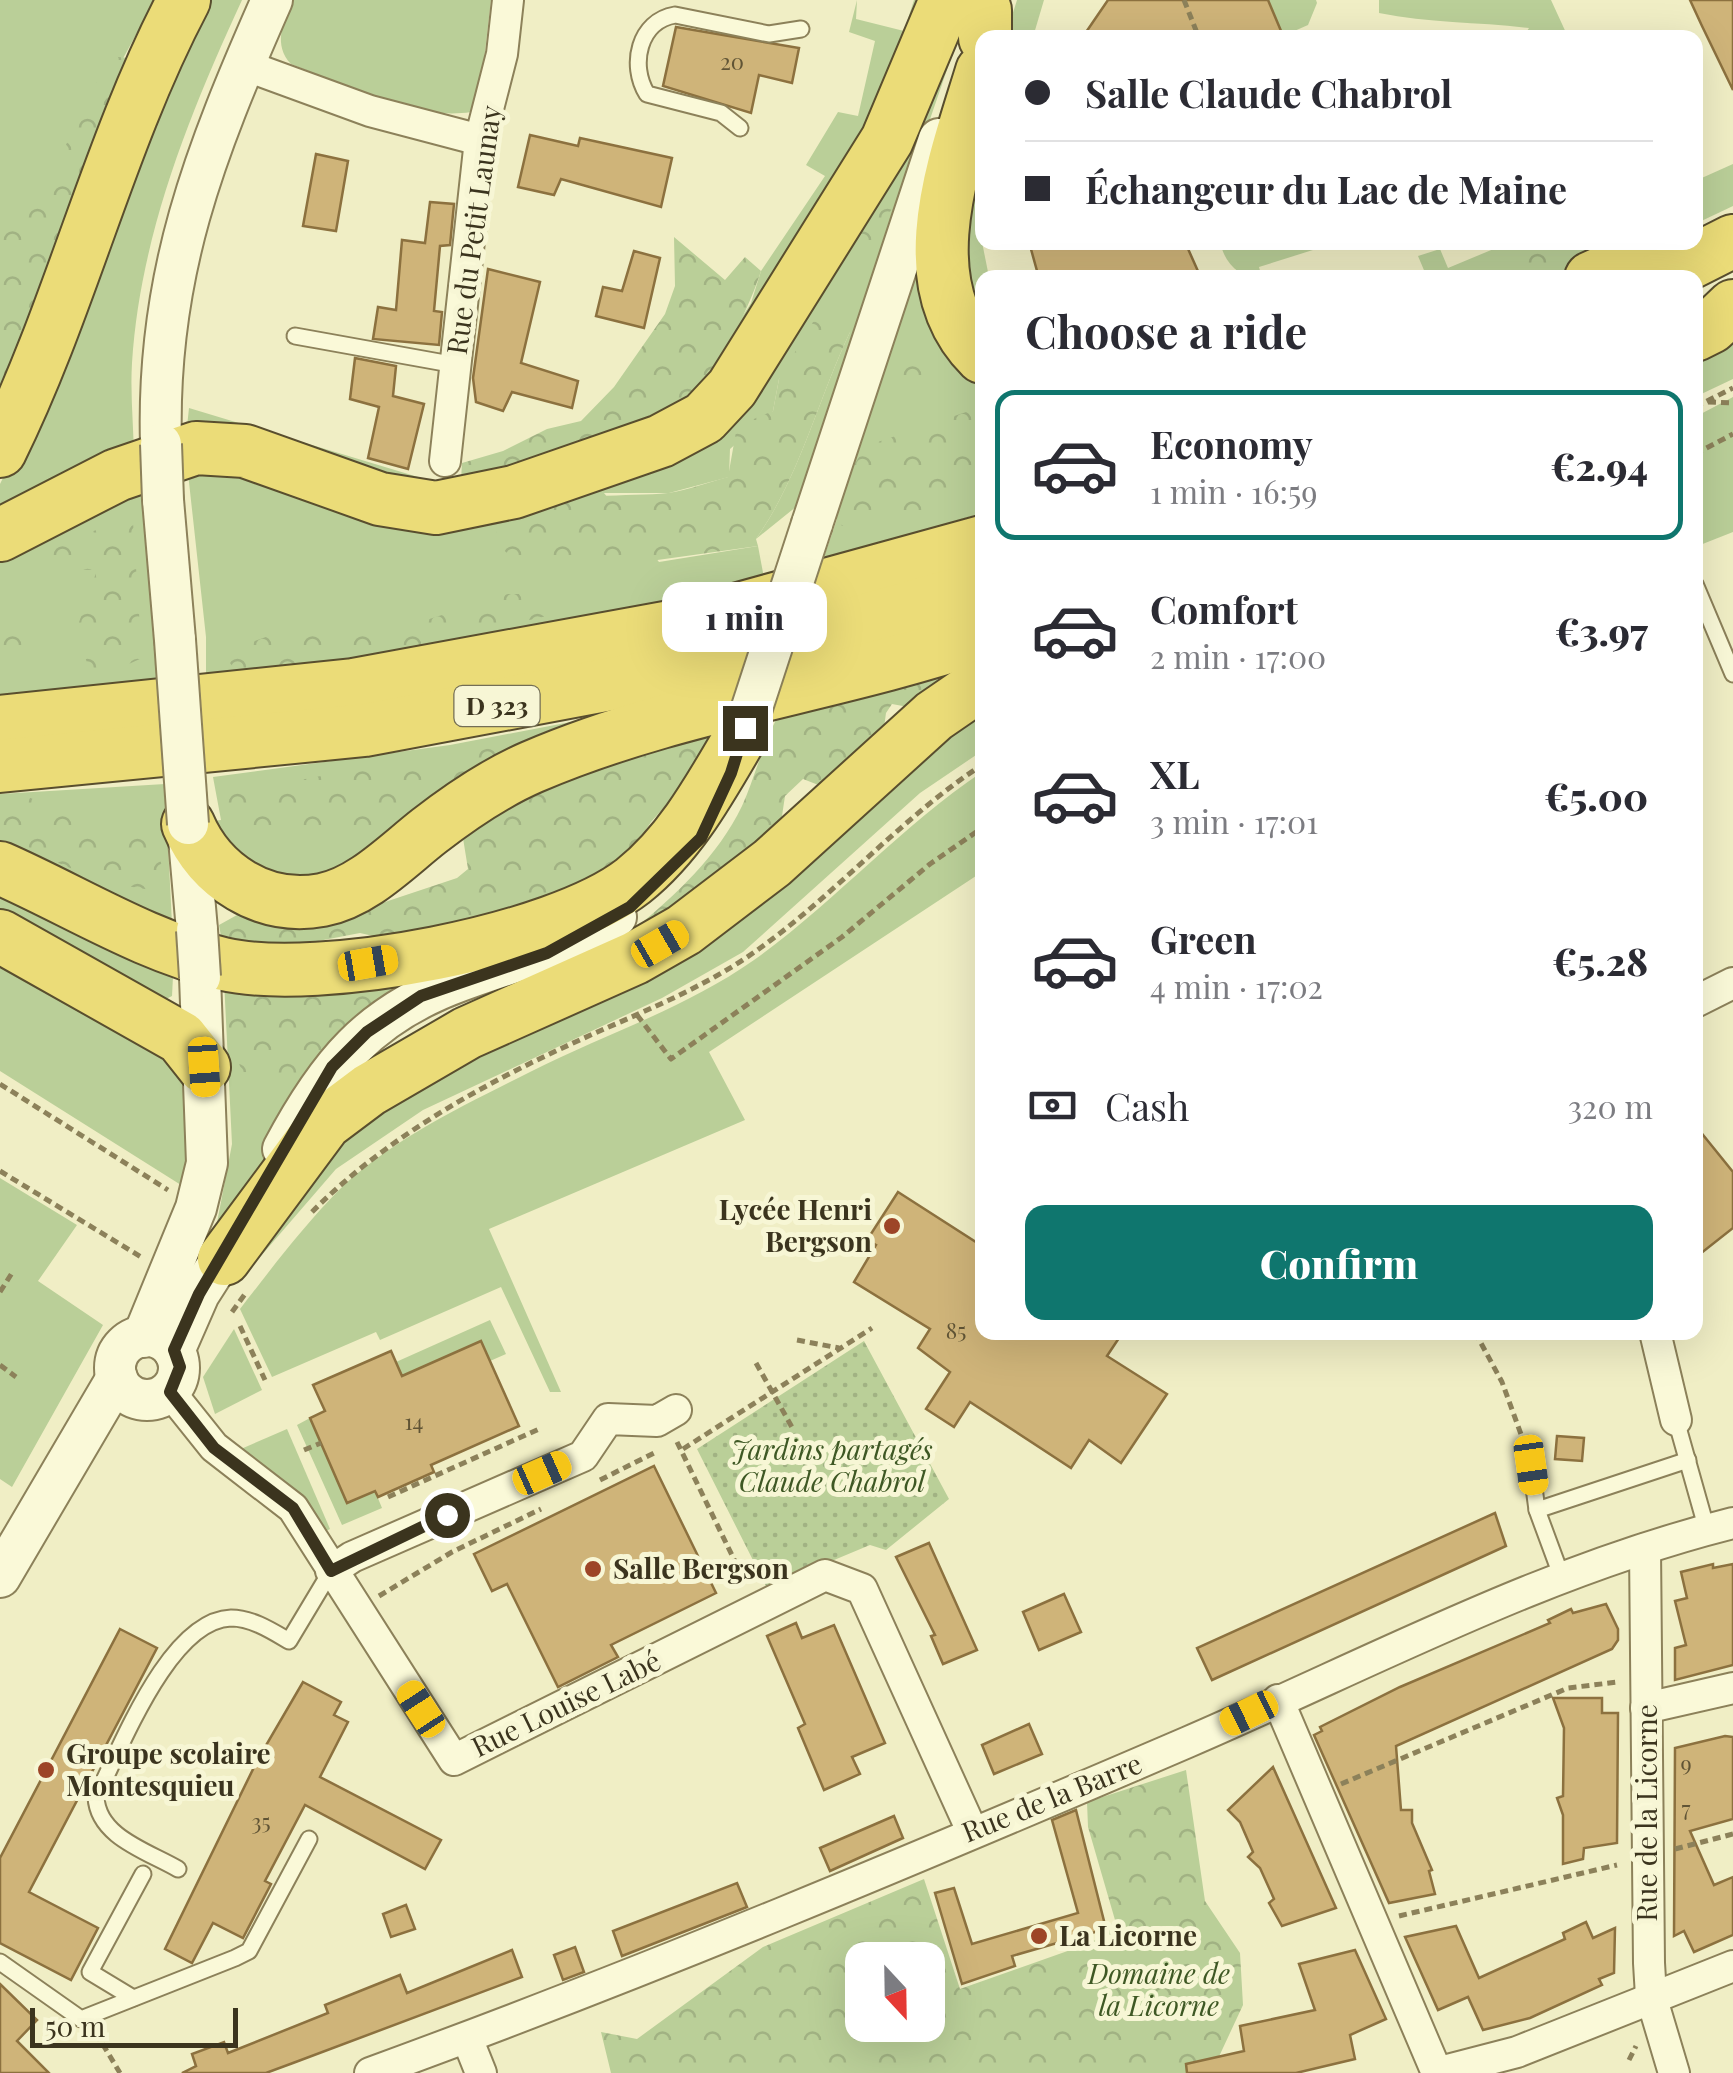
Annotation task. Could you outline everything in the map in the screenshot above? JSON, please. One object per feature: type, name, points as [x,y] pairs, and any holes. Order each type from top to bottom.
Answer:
[{"type":"highway","points":[[0,451],[27,396],[147,70],[184,0]]},
{"type":"highway","points":[[0,535],[117,475],[196,448],[244,451],[380,499],[436,508],[514,492],[661,441],[704,418],[732,388],[886,140],[976,12]]},
{"type":"highway","points":[[975,94],[952,170],[942,244],[950,302],[975,345]]},
{"type":"highway","points":[[1703,229],[1733,216]]},
{"type":"highway","points":[[1676,270],[1733,241]]},
{"type":"highway","points":[[1609,270],[1653,250]]},
{"type":"highway","points":[[1703,304],[1733,291]]},
{"type":"highway","points":[[1703,329],[1733,306]]},
{"type":"highway","name":"D 323","points":[[0,722],[353,684],[681,625],[975,544]]},
{"type":"highway","name":"D 323","points":[[0,766],[384,727],[696,668],[975,589]]},
{"type":"highway","points":[[188,824],[211,864],[240,886],[282,900],[324,900],[351,890],[461,808],[530,768],[645,726],[896,665],[975,638]]},
{"type":"highway","points":[[239,1270],[325,1123],[369,1090],[467,1033],[635,958],[684,930],[772,863],[934,716],[975,687]]},
{"type":"highway","points":[[0,868],[173,947],[234,966],[329,967],[462,946],[561,918],[631,882],[696,812],[745,728]]},
{"type":"highway","points":[[0,936],[181,1038],[204,1067]]},
{"type":"street","points":[[159,1344],[184,1200],[208,1151],[197,930],[163,500],[161,354],[170,290],[203,164],[272,0]]},
{"type":"street","name":"Rue du Petit Launay","points":[[445,461],[480,140],[502,54],[508,0]]},
{"type":"street","points":[[159,1344],[199,1294],[239,1270],[316,1088],[351,1046],[421,996],[547,953],[630,907],[701,838],[731,773],[976,12]]},
{"type":"street","points":[[244,65],[370,111],[480,140]]},
{"type":"street","points":[[1703,998],[1733,983]]},
{"type":"street","points":[[1656,1340],[1676,1420]]},
{"type":"street","points":[[0,1576],[94,1417],[180,1367],[159,1344],[128,1342],[118,1355],[139,1389]]},
{"type":"street","name":"Rue Louise Labé","points":[[139,1389],[293,1508],[454,1760],[825,1575],[862,1589],[972,1831]]},
{"type":"street","points":[[331,1571],[352,1557],[583,1456],[608,1420],[657,1420],[676,1410]]},
{"type":"street","name":"Rue de la Barre","points":[[370,2073],[684,1956],[1190,1741],[1561,1575],[1720,1526]]},
{"type":"street","name":"Rue de la Licorne","points":[[1645,1549],[1644,1865],[1652,1996],[1674,2073]]},
{"type":"street","points":[[1646,1708],[1733,1688]]},
{"type":"street","points":[[1278,1700],[1436,2073],[1517,2052],[1733,1966]]},
{"type":"street","points":[[467,2038],[481,2073]]},
{"type":"lane","points":[[740,128],[721,113],[647,94],[637,70],[646,32],[662,17],[675,14],[769,34],[801,30]]},
{"type":"lane","points":[[295,336],[456,366]]},
{"type":"lane","points":[[1703,603],[1733,674]]},
{"type":"lane","points":[[1676,1420],[1688,1460],[1720,1526]]},
{"type":"lane","points":[[1538,1510],[1688,1460]]},
{"type":"lane","points":[[1531,1465],[1538,1510],[1561,1575]]},
{"type":"lane","points":[[178,1870],[106,1828],[97,1812],[96,1797],[173,1652],[199,1628],[230,1618],[257,1624],[289,1640],[331,1571]]},
{"type":"lane","points":[[0,1962],[81,2018],[133,1998],[250,1951],[309,1839]]},
{"type":"lane","points":[[133,1998],[90,1972],[143,1874]]},
{"type":"path","points":[[1184,0],[1197,30]]},
{"type":"path","points":[[1704,402],[1733,388]]},
{"type":"path","points":[[1704,402],[1733,403]]},
{"type":"path","points":[[1703,450],[1733,434]]},
{"type":"path","points":[[308,1216],[380,1153],[447,1112],[568,1046],[692,991],[740,962],[928,800],[975,770]]},
{"type":"path","points":[[637,1015],[671,1059],[842,938],[930,864],[975,833]]},
{"type":"path","points":[[0,1084],[184,1200]]},
{"type":"path","points":[[0,1170],[152,1264]]},
{"type":"path","points":[[232,1312],[239,1270]]},
{"type":"path","points":[[0,1292],[12,1274]]},
{"type":"path","points":[[240,1326],[265,1380]]},
{"type":"path","points":[[683,1449],[872,1328]]},
{"type":"path","points":[[798,1340],[840,1348]]},
{"type":"path","points":[[1479,1340],[1502,1382],[1524,1445]]},
{"type":"path","points":[[756,1363],[792,1429]]},
{"type":"path","points":[[0,1365],[16,1376]]},
{"type":"path","points":[[388,1497],[539,1429]]},
{"type":"path","points":[[586,1487],[680,1441],[753,1598]]},
{"type":"path","points":[[304,1450],[320,1443]]},
{"type":"path","points":[[372,1600],[452,1552],[553,1503]]},
{"type":"path","points":[[1332,1788],[1568,1688],[1618,1682]]},
{"type":"path","points":[[1675,1850],[1733,1834]]},
{"type":"path","points":[[1396,1917],[1616,1864]]},
{"type":"path","points":[[81,2018],[101,2038],[120,2073]]},
{"type":"path","points":[[1629,2060],[1637,2043]]},
{"type":"green space","points":[[0,0],[155,0],[33,223],[0,295]]},
{"type":"green space","points":[[193,0],[242,0],[186,132],[145,269],[132,363],[134,462],[0,527],[0,484],[26,431]]},
{"type":"green space","points":[[292,0],[491,0],[479,103],[471,112],[426,111],[380,99],[291,64],[281,41]]},
{"type":"green space","points":[[857,0],[856,19],[904,31],[914,0],[935,0],[900,86],[705,397],[440,497],[186,436],[189,408],[428,480],[464,480],[698,386],[751,303],[761,271],[825,176],[806,165],[838,112],[858,116],[875,41],[849,32]]},
{"type":"green space","points":[[971,0],[797,506],[756,539],[785,490],[850,332],[779,379],[773,411],[730,449],[729,477],[669,493],[604,493],[659,562],[758,546],[764,578],[612,614],[393,657],[206,681],[206,637],[188,473],[228,468],[375,519],[672,452]]},
{"type":"green space","points":[[1017,0],[1044,0],[1035,30],[1008,30]]},
{"type":"green space","points":[[1267,0],[1316,0],[1308,25],[1280,30]]},
{"type":"green space","points":[[1379,0],[1551,0],[1565,30],[1528,30],[1379,13]]},
{"type":"green space","points":[[109,56],[128,58],[0,398],[0,221],[18,210],[50,172]]},
{"type":"green space","points":[[975,140],[975,250],[984,250],[988,270],[975,270],[975,305],[955,239]]},
{"type":"green space","points":[[1733,164],[1733,206],[1703,220],[1703,177]]},
{"type":"green space","points":[[896,194],[898,201],[880,225],[874,255],[856,265],[849,259],[858,230],[883,196]]},
{"type":"green space","points":[[674,237],[725,280],[745,257],[761,271],[735,332],[707,375],[677,402],[619,432],[551,457],[461,480],[462,463],[503,451],[547,429],[581,421],[614,387],[665,314],[675,286]]},
{"type":"green space","points":[[1222,250],[1313,250],[1259,267],[1260,270],[1237,270]]},
{"type":"green space","points":[[1440,250],[1448,268],[1491,250],[1638,250],[1583,270],[1424,270],[1418,256]]},
{"type":"green space","points":[[1538,250],[1602,250],[1548,270],[1494,270]]},
{"type":"green space","points":[[918,259],[975,359],[975,515],[823,560],[837,519],[829,520]]},
{"type":"green space","points":[[844,315],[850,332],[785,490],[756,539],[758,546],[600,568],[507,553],[497,544],[496,528],[531,507],[577,498],[668,493],[728,477],[737,426],[773,411],[779,379],[813,322]]},
{"type":"green space","points":[[1733,328],[1733,379],[1703,393],[1703,344]]},
{"type":"green space","points":[[912,360],[926,366],[932,380],[926,394],[912,400],[898,394],[892,380],[898,366]]},
{"type":"green space","points":[[1733,397],[1733,532],[1703,544],[1703,413]]},
{"type":"green space","points":[[975,409],[975,494],[946,505],[842,526],[837,518],[845,488],[857,460],[869,445]]},
{"type":"green space","points":[[141,485],[157,685],[0,696],[0,556]]},
{"type":"green space","points":[[132,507],[142,658],[100,677],[91,674],[76,631],[97,570],[54,569],[47,552],[56,543],[109,526],[113,513]]},
{"type":"green space","points":[[508,594],[546,594],[553,603],[551,615],[410,648],[237,672],[230,663],[232,649],[291,628],[420,622]]},
{"type":"green space","points":[[18,630],[28,631],[32,647],[15,662],[0,661],[0,638]]},
{"type":"green space","points":[[961,670],[908,707],[892,704],[886,713],[883,735],[821,786],[803,779],[785,796],[779,836],[736,872],[633,930],[680,889],[721,842],[742,806],[777,718]]},
{"type":"green space","points":[[975,705],[975,756],[920,793],[743,952],[662,998],[423,1110],[336,1169],[242,1278],[223,1291],[333,1137]]},
{"type":"green space","points":[[602,716],[355,879],[269,887],[204,822],[221,820],[213,777],[450,745]]},
{"type":"green space","points":[[716,727],[712,753],[651,822],[645,831],[650,841],[627,866],[477,924],[386,939],[360,933],[313,942],[223,948],[219,925],[237,915],[355,912],[457,878],[468,869],[462,832],[569,773]]},
{"type":"green space","points":[[526,743],[365,855],[321,829],[247,833],[226,826],[222,808],[234,793],[367,767],[438,760]]},
{"type":"green space","points":[[975,777],[975,877],[709,1052],[745,1120],[489,1229],[561,1392],[550,1392],[501,1287],[380,1340],[376,1332],[272,1377],[240,1309],[311,1220],[357,1174],[454,1111],[558,1058],[672,1007],[754,960]]},
{"type":"green space","points":[[165,784],[172,924],[0,853],[0,794]]},
{"type":"green space","points":[[28,797],[80,820],[145,837],[159,854],[163,891],[96,878],[0,832],[3,808]]},
{"type":"green space","points":[[0,883],[174,957],[172,996],[158,1003],[0,921]]},
{"type":"green space","points":[[0,948],[125,1025],[179,1071],[191,1113],[188,1157],[181,1185],[0,1071]]},
{"type":"green space","points":[[511,951],[403,995],[216,1228],[232,1144],[224,980]]},
{"type":"green space","points":[[381,985],[390,999],[299,1074],[243,1072],[229,1031],[229,1009],[235,989]]},
{"type":"green space","points":[[0,1178],[77,1225],[38,1281],[103,1325],[12,1487],[0,1479]]},
{"type":"green space","points":[[490,1320],[506,1354],[490,1361],[481,1341],[402,1376],[396,1362]]},
{"type":"green space","points":[[234,1329],[262,1390],[215,1414],[203,1377]]},
{"type":"green space","name":"Jardins partagés Claude Chabrol","points":[[864,1341],[949,1499],[886,1550],[870,1545],[767,1588],[697,1449]]},
{"type":"green space","points":[[310,1418],[347,1502],[375,1491],[382,1508],[342,1525],[297,1425]]},
{"type":"green space","points":[[287,1429],[330,1529],[322,1533],[234,1452]]},
{"type":"green space","name":"Domaine de la Licorne","points":[[1186,1770],[1205,1901],[1240,1953],[1243,2005],[1216,2063],[1220,2073],[611,2073],[601,2032],[637,2039],[763,1947],[924,1879],[945,1942],[845,1942],[845,2042],[945,2042],[945,1943],[960,1989],[1093,1942],[1115,1920],[1088,1827],[1087,1802]]},
{"type":"building","points":[[1108,0],[1268,0],[1281,30],[1087,30]]},
{"type":"building","points":[[1690,0],[1733,0],[1733,90],[1702,26]]},
{"type":"building","points":[[676,27],[799,48],[792,83],[759,75],[751,113],[663,86]]},
{"type":"building","points":[[530,135],[578,146],[580,138],[672,158],[661,207],[561,179],[554,195],[518,187]]},
{"type":"building","points":[[316,154],[348,161],[336,231],[303,226]]},
{"type":"building","points":[[430,202],[454,204],[450,245],[440,246],[434,311],[442,312],[439,345],[373,339],[378,307],[396,310],[402,240],[425,243]]},
{"type":"building","points":[[1031,250],[1189,250],[1197,270],[1037,270]]},
{"type":"building","points":[[634,251],[660,258],[644,328],[596,316],[603,287],[622,291]]},
{"type":"building","points":[[488,269],[540,282],[521,363],[578,381],[572,408],[512,392],[503,411],[476,402],[473,378]]},
{"type":"building","points":[[355,358],[396,366],[393,396],[424,404],[408,469],[368,458],[379,407],[350,399]]},
{"type":"building","points":[[1703,1135],[1733,1172],[1733,1228],[1703,1252]]},
{"type":"building","points":[[898,1192],[975,1242],[975,1340],[1118,1340],[1107,1356],[1167,1394],[1121,1463],[1089,1440],[1071,1468],[970,1402],[954,1427],[926,1409],[950,1372],[918,1348],[930,1329],[854,1282],[876,1245],[867,1240]]},
{"type":"building","points":[[481,1341],[519,1426],[431,1465],[434,1472],[378,1497],[375,1491],[347,1503],[310,1418],[325,1411],[313,1385],[391,1351],[402,1376]]},
{"type":"building","points":[[1557,1436],[1584,1438],[1582,1461],[1555,1459]]},
{"type":"building","name":"Salle Bergson","points":[[654,1466],[716,1593],[611,1645],[618,1657],[558,1687],[507,1584],[492,1591],[474,1554]]},
{"type":"building","points":[[1495,1513],[1506,1546],[1212,1680],[1197,1648]]},
{"type":"building","points":[[929,1543],[977,1650],[943,1664],[931,1636],[935,1635],[896,1557]]},
{"type":"building","points":[[1713,1564],[1713,1568],[1733,1564],[1733,1665],[1675,1680],[1675,1648],[1686,1645],[1675,1601],[1687,1598],[1681,1572]]},
{"type":"building","points":[[1064,1594],[1081,1632],[1039,1650],[1023,1612]]},
{"type":"building","points":[[1606,1604],[1618,1629],[1618,1640],[1612,1649],[1396,1746],[1401,1810],[1412,1810],[1412,1823],[1432,1870],[1429,1871],[1435,1894],[1389,1903],[1314,1735],[1322,1731],[1320,1727],[1400,1687],[1550,1623],[1548,1620],[1571,1609],[1573,1613]]},
{"type":"building","points":[[796,1623],[802,1638],[834,1625],[885,1743],[852,1757],[860,1774],[824,1790],[798,1728],[805,1724],[767,1636]]},
{"type":"building","points":[[120,1629],[157,1648],[29,1892],[98,1928],[71,1980],[0,1943],[0,1858]]},
{"type":"building","points":[[303,1682],[341,1702],[334,1715],[348,1722],[320,1777],[441,1840],[425,1869],[305,1805],[265,1881],[271,1884],[243,1938],[213,1923],[192,1963],[165,1949],[258,1759]]},
{"type":"building","points":[[1553,1698],[1602,1698],[1602,1713],[1618,1713],[1617,1843],[1584,1848],[1583,1859],[1563,1864],[1563,1815],[1557,1798],[1563,1796],[1564,1728]]},
{"type":"building","points":[[1029,1724],[1042,1754],[994,1774],[982,1745]]},
{"type":"building","points":[[1733,1737],[1733,1819],[1690,1831],[1714,1885],[1733,1877],[1733,1935],[1694,1952],[1684,1931],[1674,1936],[1675,1748]]},
{"type":"building","points":[[1273,1767],[1336,1908],[1282,1926],[1269,1903],[1274,1899],[1260,1868],[1248,1857],[1253,1852],[1240,1822],[1228,1810]]},
{"type":"building","name":"La Licorne","points":[[1076,1810],[1106,1929],[1012,1956],[1015,1966],[962,1984],[935,1893],[954,1888],[972,1944],[1078,1913],[1052,1820]]},
{"type":"building","points":[[894,1816],[903,1838],[830,1871],[820,1848]]},
{"type":"building","points":[[737,1883],[747,1907],[622,1956],[613,1931]]},
{"type":"building","points":[[406,1905],[415,1929],[391,1937],[383,1914]]},
{"type":"building","points":[[1586,1922],[1593,1938],[1615,1928],[1614,1973],[1599,1979],[1602,1985],[1530,2018],[1483,2030],[1468,1997],[1438,2010],[1405,1937],[1456,1926],[1479,1978],[1565,1939],[1563,1933]]},
{"type":"building","points":[[575,1947],[584,1972],[563,1980],[554,1955]]},
{"type":"building","points":[[512,1950],[522,1977],[293,2063],[266,2073],[182,2073],[196,2066],[192,2054],[224,2042],[228,2053],[328,2013],[325,2005],[400,1975],[407,1993]]},
{"type":"building","points":[[1355,1950],[1386,2019],[1350,2035],[1355,2059],[1296,2073],[1187,2073],[1186,2064],[1244,2051],[1240,2026],[1315,2010],[1299,1964]]},
{"type":"building","points":[[0,1984],[37,2020],[17,2041],[49,2073],[0,2073]]},
{"type":"place","name":"Lycée Henri Bergson","points":[[892,1226]]},
{"type":"place","name":"Salle Bergson","points":[[593,1569]]},
{"type":"place","name":"Groupe scolaire Montesquieu","points":[[46,1770]]},
{"type":"place","name":"La Licorne","points":[[1039,1936]]},
{"type":"route","points":[[447,1515],[352,1557],[331,1571],[293,1508],[214,1448],[170,1392],[180,1367],[174,1350],[199,1294],[224,1259],[316,1088],[351,1046],[421,996],[547,953],[593,931],[630,907],[701,838],[731,773],[745,728]]}]
